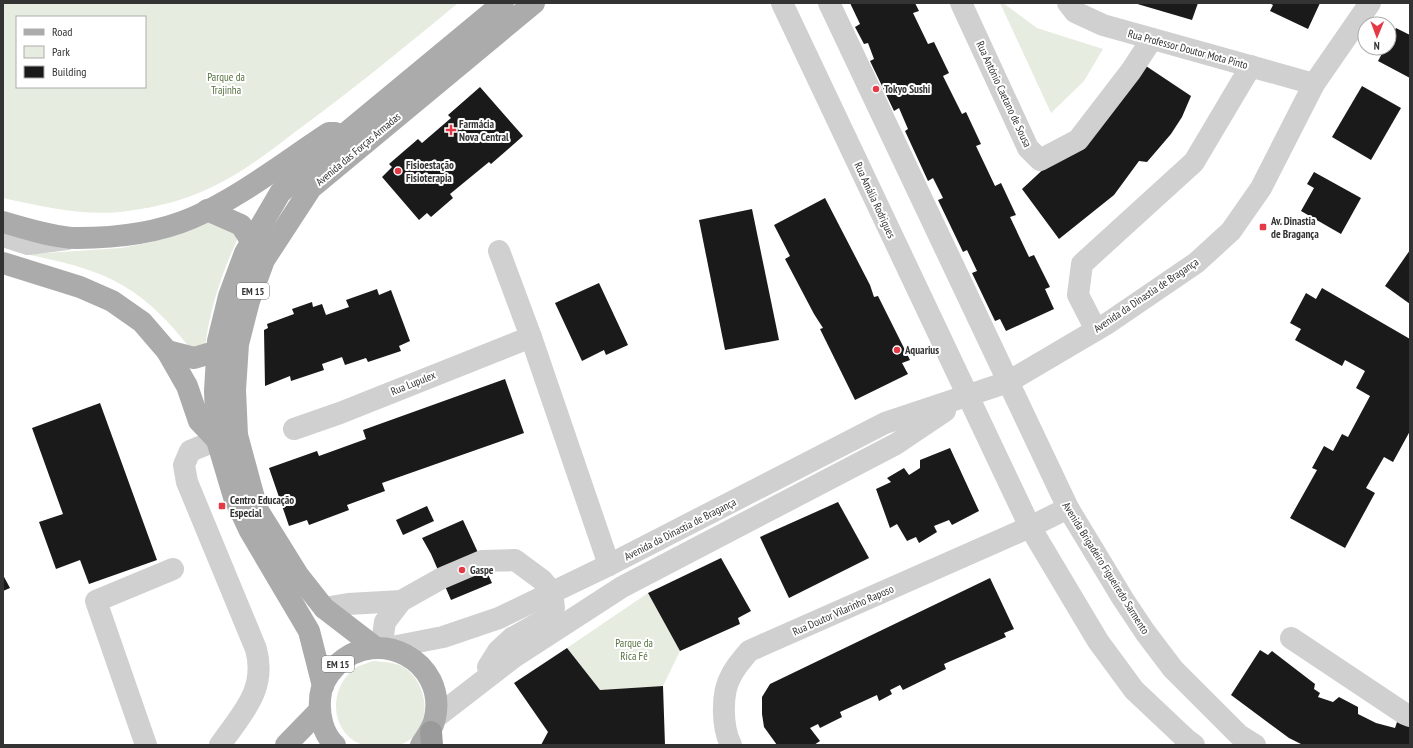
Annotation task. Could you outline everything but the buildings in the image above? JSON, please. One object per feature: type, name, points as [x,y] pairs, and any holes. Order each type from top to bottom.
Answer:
[{"type":"main road","name":"Avenida das Forças Armadas","points":[[228,347],[218,341],[230,296],[245,253],[280,193],[346,133],[503,3]]},
{"type":"main road","name":"Avenida das Forças Armadas","points":[[323,686],[309,631],[250,531],[234,497],[227,437],[216,391],[228,347],[249,302],[264,260],[311,188],[534,3]]},
{"type":"main road","points":[[3,222],[26,229],[76,238],[155,230],[200,214],[235,194],[328,133],[346,133]]},
{"type":"main road","points":[[200,214],[241,225],[264,260]]},
{"type":"main road","points":[[3,263],[80,286],[112,301],[142,322],[166,351],[187,386],[199,421],[227,437]]},
{"type":"main road","points":[[166,351],[194,358],[228,347]]},
{"type":"main road","name":"Avenida das Forças Armadas","points":[[227,437],[257,509],[298,575],[324,608],[381,648]]},
{"type":"main road","name":"EM 15","points":[[335,745],[323,726],[320,710],[320,698],[323,686],[331,671],[344,659],[359,651],[381,648],[405,654],[420,665],[431,681],[436,699],[430,735]]},
{"type":"main road","points":[[286,745],[320,710]]},
{"type":"street","name":"Rua Amália Rodrigues","points":[[782,3],[968,396]]},
{"type":"street","points":[[829,3],[1008,382]]},
{"type":"street","name":"Rua António Caetano de Sousa","points":[[961,3],[1028,148],[1040,160],[1078,140],[1131,71],[1152,39]]},
{"type":"street","name":"Rua Professor Doutor Mota Pinto","points":[[1068,3],[1075,12],[1104,25],[1314,84]]},
{"type":"street","name":"Avenida da Dinastia de Bragança","points":[[381,648],[450,634],[499,618],[609,565],[885,423],[1008,382],[1096,330],[1196,263],[1231,230],[1260,188],[1314,84],[1370,3]]},
{"type":"street","points":[[1096,330],[1078,295],[1082,264],[1194,162],[1251,66]]},
{"type":"street","points":[[3,236],[28,244],[76,238]]},
{"type":"street","points":[[499,251],[531,337],[609,565]]},
{"type":"street","name":"Rua Lupulex","points":[[294,429],[340,413],[531,337]]},
{"type":"street","name":"Avenida Brigadeiro Figueiredo Sarmento","points":[[1008,382],[1068,508],[1144,632],[1173,669],[1240,735],[1255,745]]},
{"type":"street","name":"Avenida da Dinastia de Bragança","points":[[430,735],[481,680],[622,587],[896,444],[968,396]]},
{"type":"street","points":[[968,396],[1030,527],[1098,641],[1134,690],[1194,745]]},
{"type":"street","points":[[220,745],[257,689],[260,668],[256,649],[184,473],[185,461],[190,451],[227,437]]},
{"type":"street","name":"Rua Doutor Vilarinho Raposo","points":[[731,745],[726,737],[723,699],[730,677],[749,651],[1030,527],[1068,508]]},
{"type":"street","points":[[381,648],[385,622],[401,601],[442,578],[482,561],[515,560],[542,580],[552,592],[554,608],[541,622],[512,638],[498,651],[481,680]]},
{"type":"street","points":[[146,745],[96,601],[173,569]]},
{"type":"street","points":[[324,608],[348,604],[401,601]]},
{"type":"street","points":[[1290,638],[1410,716]]},
{"type":"green space","name":"Parque da Trajinha","points":[[3,3],[458,3],[357,85],[245,169],[202,192],[160,205],[112,213],[81,212],[34,205],[3,198]]},
{"type":"green space","points":[[1000,3],[1003,3],[1037,28],[1103,49],[1084,81],[1051,113]]},
{"type":"green space","points":[[212,221],[234,231],[237,240],[217,292],[205,347],[189,347],[167,321],[150,305],[132,291],[109,278],[66,263],[8,250],[31,254],[121,248],[152,242]]},
{"type":"green space","name":"Parque da Rica Fé","points":[[648,593],[680,651],[663,686],[600,690],[567,648]]},
{"type":"green space","points":[[373,661],[392,663],[403,667],[412,674],[419,684],[423,695],[425,707],[423,719],[419,729],[412,738],[400,745],[370,745],[355,742],[342,728],[338,718],[336,708],[337,698],[339,689],[344,680],[359,666]]},
{"type":"place","name":"Tokyo Sushi","points":[[876,89]]},
{"type":"place","name":"Farmácia Nova Central","points":[[451,130]]},
{"type":"place","name":"Fisioestação Fisioterapia","points":[[398,171]]},
{"type":"place","name":"Av. Dinastia de Bragança","points":[[1263,227]]},
{"type":"place","name":"Aquarius","points":[[897,350]]},
{"type":"place","name":"Centro Educação Especial","points":[[222,506]]},
{"type":"place","name":"Gaspe","points":[[462,570]]}]
